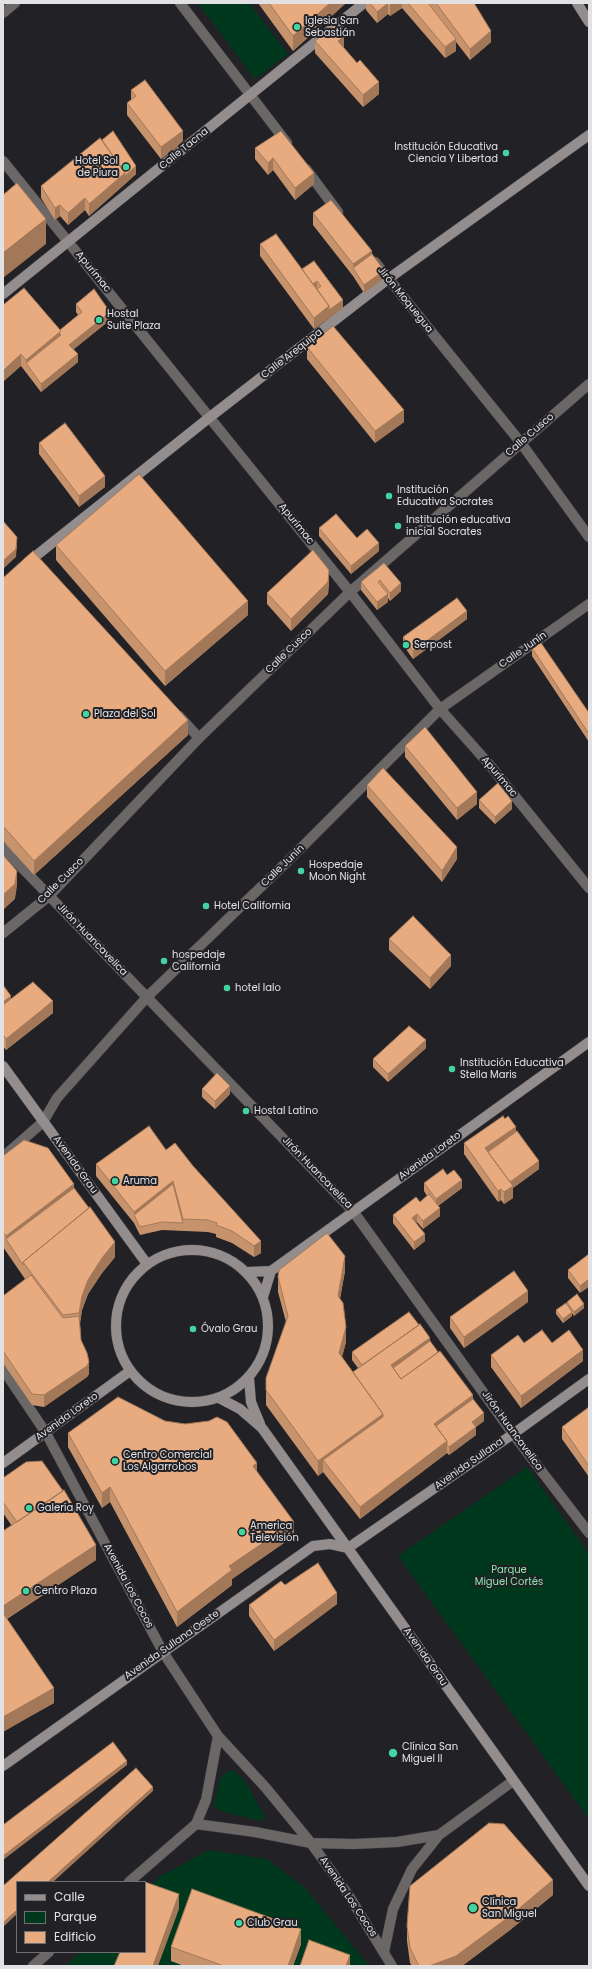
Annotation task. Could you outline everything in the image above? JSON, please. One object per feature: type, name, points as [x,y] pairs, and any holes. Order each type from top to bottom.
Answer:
[{"type":"street","points":[[3,13],[15,3]]},
{"type":"street","points":[[180,3],[251,95],[345,222]]},
{"type":"street","name":"Calle Tacna","points":[[3,294],[68,240],[364,3]]},
{"type":"street","points":[[577,3],[589,22]]},
{"type":"street","name":"Calle Arequipa","points":[[19,570],[38,558],[210,417],[388,279],[589,135]]},
{"type":"street","name":"Apurímac","points":[[3,161],[350,592],[440,709],[488,763],[589,888]]},
{"type":"street","name":"Jirón Moquegua","points":[[369,254],[521,442],[589,537]]},
{"type":"street","name":"Calle Cusco","points":[[3,933],[49,896],[198,738],[350,592],[589,384]]},
{"type":"street","name":"Calle Junín","points":[[3,1157],[43,1122],[57,1098],[147,997],[293,856],[440,709],[589,604]]},
{"type":"street","points":[[172,709],[198,738]]},
{"type":"street","name":"Jirón Huancavelica","points":[[3,848],[353,1211],[514,1434],[589,1533]]},
{"type":"street","name":"Avenida Loreto","points":[[271,1270],[589,1042]]},
{"type":"street","name":"Avenida Grau","points":[[3,1066],[147,1264]]},
{"type":"street","points":[[187,1249],[209,1251],[229,1259],[246,1272],[256,1284],[263,1297],[269,1331],[266,1348],[259,1364],[249,1378],[235,1390],[219,1398],[200,1402],[180,1402],[167,1398],[144,1385],[130,1371],[119,1349],[115,1326],[119,1302],[130,1281],[147,1264],[166,1254],[187,1249]]},
{"type":"street","points":[[246,1272],[271,1270],[263,1297]]},
{"type":"street","name":"Avenida Los Cocos","points":[[3,1368],[46,1432],[164,1652],[218,1736],[266,1788],[311,1843],[349,1896],[392,1966]]},
{"type":"street","name":"Avenida Loreto","points":[[3,1463],[130,1371]]},
{"type":"street","name":"Avenida Grau","points":[[249,1378],[252,1404],[262,1428],[589,1886]]},
{"type":"street","name":"Avenida Sullana","points":[[348,1548],[514,1434],[589,1379]]},
{"type":"street","name":"Avenida Grau","points":[[219,1398],[240,1409],[262,1428]]},
{"type":"street","name":"Avenida Sullana Oeste","points":[[3,1766],[313,1546],[330,1544],[348,1548]]},
{"type":"street","points":[[130,1881],[196,1824],[206,1800],[218,1736]]},
{"type":"street","name":"Avenida Los Cocos","points":[[384,1952],[393,1909],[412,1869],[438,1835],[513,1781]]},
{"type":"street","name":"Avenida Los Cocos","points":[[196,1824],[255,1832],[311,1843],[354,1844],[397,1842],[438,1835]]},
{"type":"street","points":[[33,1966],[48,1953]]},
{"type":"green space","points":[[198,3],[249,3],[288,54],[255,79]]},
{"type":"green space","name":"Parque Miguel Cortés","points":[[527,1467],[589,1554],[589,1819],[398,1556]]},
{"type":"green space","points":[[229,1771],[234,1771],[244,1780],[265,1816],[265,1819],[261,1821],[220,1811],[215,1807],[214,1804],[220,1779]]},
{"type":"green space","name":"Club Grau","points":[[209,1850],[267,1859],[305,1888],[369,1966],[65,1966],[80,1953],[146,1953],[146,1892],[159,1877]]},
{"type":"building","points":[[269,3],[330,3],[293,36]]},
{"type":"building","points":[[370,3],[388,3],[377,12]]},
{"type":"building","points":[[408,3],[428,3],[456,39],[445,47]]},
{"type":"building","points":[[436,3],[474,3],[491,31],[470,49]]},
{"type":"building","points":[[335,25],[344,37],[338,41],[357,63],[360,60],[379,82],[363,95],[315,41]]},
{"type":"building","points":[[145,80],[183,131],[161,147],[127,103],[136,96],[131,90]]},
{"type":"building","points":[[113,131],[136,166],[125,176],[125,173],[102,140]]},
{"type":"building","points":[[281,131],[314,173],[295,188],[273,158],[268,163],[255,148]]},
{"type":"building","points":[[100,138],[125,173],[89,204],[85,198],[68,213],[60,205],[55,208],[41,186]]},
{"type":"building","points":[[17,183],[46,219],[3,253],[3,195]]},
{"type":"building","points":[[331,200],[372,251],[353,264],[313,213]]},
{"type":"building","points":[[276,234],[329,306],[314,318],[260,244]]},
{"type":"building","points":[[372,254],[383,269],[382,272],[364,285],[353,268]]},
{"type":"building","points":[[314,261],[343,300],[329,310],[329,306],[317,289],[321,286],[317,281],[313,284],[302,269]]},
{"type":"building","points":[[24,288],[61,331],[26,360],[21,354],[3,371],[3,305]]},
{"type":"building","points":[[94,289],[110,312],[69,345],[78,354],[41,384],[26,363],[61,335],[59,333],[61,331],[60,330],[82,312],[76,304]]},
{"type":"building","points":[[333,326],[404,410],[375,431],[307,347]]},
{"type":"building","points":[[65,423],[105,476],[79,496],[39,443]]},
{"type":"building","points":[[139,474],[248,601],[165,671],[56,545]]},
{"type":"building","points":[[336,514],[357,538],[367,529],[379,543],[351,566],[319,528]]},
{"type":"building","points":[[3,521],[17,537],[16,549],[3,561]]},
{"type":"building","points":[[313,550],[329,570],[328,582],[291,619],[267,593]]},
{"type":"building","name":"Plaza del Sol","points":[[33,551],[188,720],[34,861],[3,826],[3,578]]},
{"type":"building","points":[[384,563],[401,583],[390,593],[380,580],[378,582],[388,594],[377,602],[361,582]]},
{"type":"building","points":[[457,598],[467,611],[413,651],[403,637]]},
{"type":"building","points":[[539,640],[589,713],[589,734],[532,648]]},
{"type":"building","points":[[425,727],[477,792],[457,808],[405,746]]},
{"type":"building","points":[[383,768],[457,847],[442,871],[367,785]]},
{"type":"building","points":[[498,783],[512,801],[495,817],[479,800]]},
{"type":"building","points":[[3,855],[17,871],[15,884],[3,895]]},
{"type":"building","points":[[413,916],[451,955],[430,978],[389,939]]},
{"type":"building","points":[[33,982],[53,1001],[6,1039],[3,1034],[3,1005]]},
{"type":"building","points":[[3,985],[11,996],[3,1002]]},
{"type":"building","points":[[409,1026],[426,1040],[388,1074],[373,1059]]},
{"type":"building","points":[[217,1073],[230,1086],[215,1101],[202,1089]]},
{"type":"building","points":[[503,1116],[505,1119],[508,1116],[516,1127],[485,1148],[513,1186],[504,1192],[501,1189],[498,1191],[464,1143]]},
{"type":"building","points":[[149,1126],[166,1150],[175,1143],[193,1166],[261,1241],[254,1246],[232,1231],[216,1225],[217,1223],[208,1220],[183,1219],[173,1181],[134,1212],[96,1164]]},
{"type":"building","points":[[517,1131],[539,1161],[510,1182],[488,1152]]},
{"type":"building","points":[[24,1140],[48,1148],[74,1184],[6,1236],[3,1232],[3,1156]]},
{"type":"building","points":[[443,1169],[447,1175],[454,1170],[462,1180],[436,1199],[424,1183]]},
{"type":"building","points":[[173,1184],[183,1223],[162,1222],[140,1227],[134,1215]]},
{"type":"building","points":[[74,1188],[89,1208],[23,1262],[23,1265],[6,1239]]},
{"type":"building","points":[[429,1194],[440,1208],[423,1221],[417,1214],[412,1218],[425,1234],[414,1242],[393,1215],[416,1197],[420,1202]]},
{"type":"building","points":[[90,1207],[115,1242],[102,1258],[88,1280],[82,1296],[79,1313],[63,1315],[23,1262]]},
{"type":"building","points":[[327,1233],[345,1256],[338,1296],[343,1303],[346,1327],[339,1353],[383,1414],[318,1461],[266,1390],[266,1378],[288,1316],[278,1277],[279,1270]]},
{"type":"building","points":[[589,1254],[589,1279],[580,1286],[568,1270]]},
{"type":"building","points":[[514,1271],[528,1291],[464,1337],[450,1317]]},
{"type":"building","points":[[31,1275],[63,1318],[79,1316],[81,1340],[89,1362],[87,1366],[44,1395],[32,1394],[3,1351],[3,1296]]},
{"type":"building","points":[[577,1294],[584,1304],[574,1312],[567,1302]]},
{"type":"building","points":[[566,1303],[572,1312],[563,1319],[556,1310]]},
{"type":"building","points":[[409,1312],[419,1325],[362,1365],[352,1352]]},
{"type":"building","points":[[420,1324],[430,1338],[391,1365],[401,1379],[440,1351],[473,1395],[434,1424],[447,1441],[360,1507],[323,1460],[383,1417],[383,1414],[353,1372]]},
{"type":"building","points":[[542,1330],[552,1343],[569,1330],[583,1350],[521,1396],[491,1355],[518,1335],[524,1343]]},
{"type":"building","points":[[430,1341],[438,1352],[401,1379],[393,1368]]},
{"type":"building","points":[[118,1397],[165,1421],[185,1424],[209,1421],[217,1417],[227,1422],[257,1463],[253,1466],[294,1522],[229,1566],[232,1570],[177,1612],[110,1487],[102,1493],[68,1433]]},
{"type":"building","points":[[473,1399],[484,1413],[472,1422],[476,1427],[449,1447],[447,1445],[447,1441],[436,1426]]},
{"type":"building","points":[[589,1407],[589,1466],[562,1427]]},
{"type":"building","name":"Galería Roy","points":[[42,1461],[63,1491],[17,1522],[3,1502],[3,1478],[26,1462]]},
{"type":"building","name":"Centro Plaza","points":[[64,1490],[96,1545],[3,1606],[3,1531]]},
{"type":"building","points":[[318,1563],[337,1593],[274,1640],[249,1605],[281,1581],[285,1585]]},
{"type":"building","points":[[3,1613],[54,1688],[3,1717]]},
{"type":"building","points":[[113,1742],[127,1761],[3,1856],[3,1825]]},
{"type":"building","points":[[136,1768],[153,1787],[49,1881],[16,1881],[16,1911],[3,1923],[3,1886]]},
{"type":"building","name":"Clínica San Miguel","points":[[489,1823],[504,1824],[553,1880],[510,1916],[456,1956],[429,1966],[419,1966],[410,1948],[407,1926],[410,1886]]},
{"type":"building","points":[[146,1882],[179,1894],[153,1966],[114,1966],[120,1953],[146,1953]]},
{"type":"building","points":[[192,1889],[301,1929],[288,1966],[224,1966],[171,1947]]},
{"type":"building","points":[[309,1940],[350,1955],[346,1966],[300,1966]]},
{"type":"place","name":"Iglesia San Sebastián","points":[[297,27]]},
{"type":"place","name":"Institución Educativa Ciencia Y Libertad","points":[[506,153]]},
{"type":"place","name":"Hotel Sol de Piura","points":[[126,167]]},
{"type":"place","name":"Hostal Suite Plaza","points":[[99,320]]},
{"type":"place","name":"Institución Educativa Socrates","points":[[389,496]]},
{"type":"place","name":"Institución educativa inicial Socrates","points":[[398,526]]},
{"type":"place","name":"Serpost","points":[[406,645]]},
{"type":"place","name":"Plaza del Sol","points":[[86,714]]},
{"type":"place","name":"Hospedaje Moon Night","points":[[301,871]]},
{"type":"place","name":"Hotel California","points":[[206,906]]},
{"type":"place","name":"hospedaje California","points":[[164,961]]},
{"type":"place","name":"hotel lalo","points":[[227,988]]},
{"type":"place","name":"Institución Educativa Stella Maris","points":[[452,1069]]},
{"type":"place","name":"Hostal Latino","points":[[246,1111]]},
{"type":"place","name":"Aruma","points":[[115,1181]]},
{"type":"place","name":"Óvalo Grau","points":[[193,1329]]},
{"type":"place","name":"Centro Comercial Los Algarrobos","points":[[115,1461]]},
{"type":"place","name":"Galería Roy","points":[[29,1508]]},
{"type":"place","name":"America Televisión","points":[[242,1532]]},
{"type":"place","name":"Centro Plaza","points":[[26,1591]]},
{"type":"place","name":"Clínica San Miguel II","points":[[393,1753]]},
{"type":"place","name":"Clínica San Miguel","points":[[473,1908]]},
{"type":"place","name":"Club Grau","points":[[239,1923]]}]
